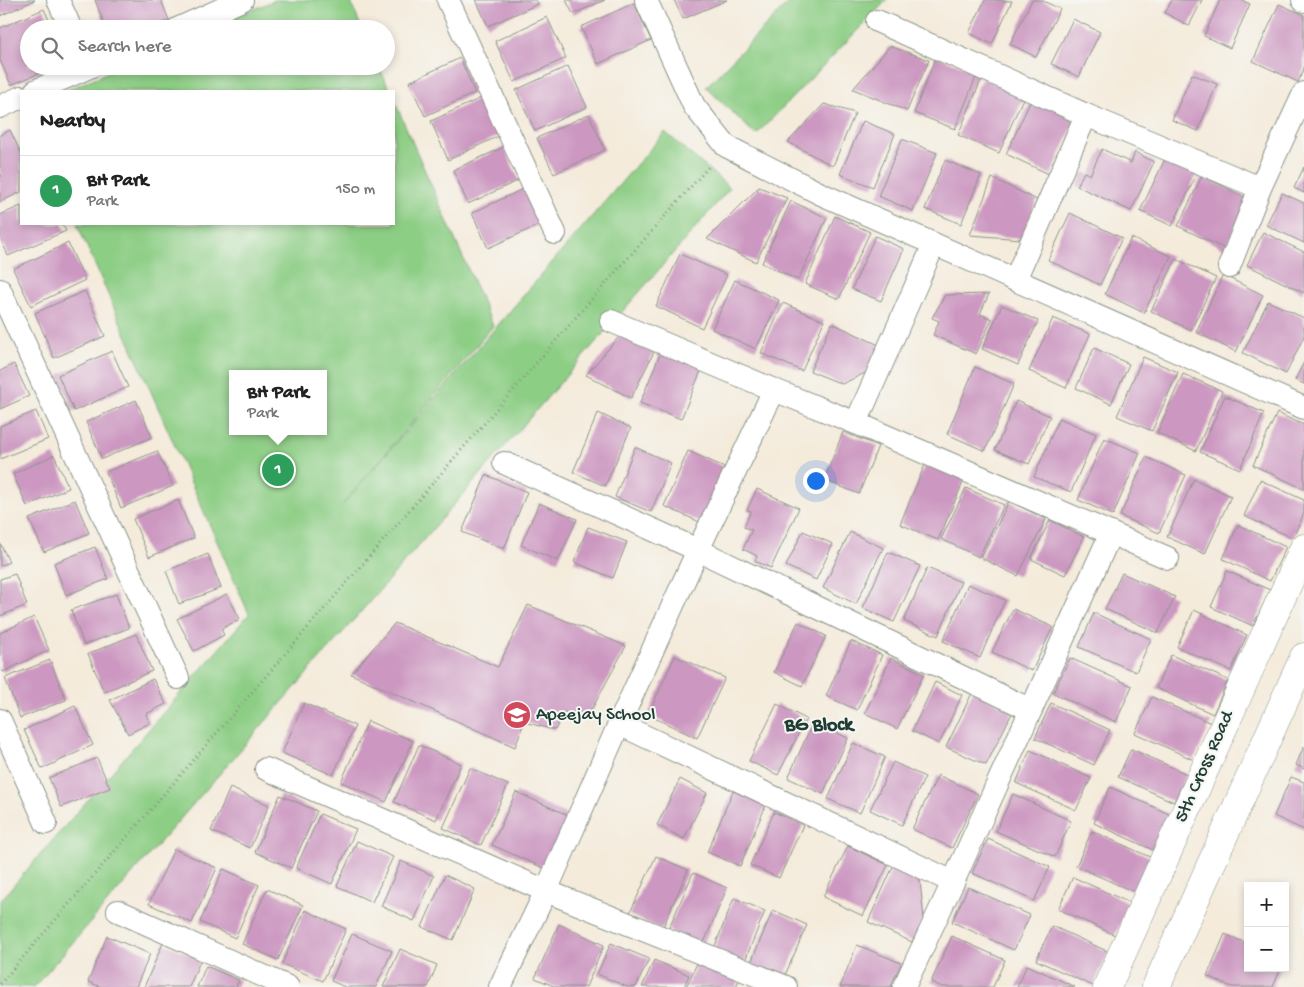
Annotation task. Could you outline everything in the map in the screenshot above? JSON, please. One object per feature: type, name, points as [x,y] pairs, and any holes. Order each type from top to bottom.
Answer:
[{"type":"street","points":[[58,0],[67,20]]},
{"type":"street","points":[[197,20],[242,0]]},
{"type":"street","points":[[448,0],[555,233]]},
{"type":"street","points":[[646,0],[694,106],[726,146],[821,194],[1304,408]]},
{"type":"street","points":[[877,21],[1086,115],[1260,188]]},
{"type":"street","points":[[37,90],[72,75]]},
{"type":"street","points":[[1229,267],[1260,188],[1304,93]]},
{"type":"street","points":[[0,107],[20,97]]},
{"type":"street","points":[[1015,280],[1086,115]]},
{"type":"street","points":[[856,423],[934,244]]},
{"type":"street","points":[[0,290],[178,678]]},
{"type":"street","points":[[611,321],[856,423],[1168,558]]},
{"type":"street","points":[[500,987],[546,891],[698,550],[774,390]]},
{"type":"street","points":[[504,463],[698,550],[1031,710]]},
{"type":"street","points":[[904,987],[1111,533]]},
{"type":"street","name":"5th Cross Road","points":[[1107,987],[1304,548]]},
{"type":"street","points":[[1156,987],[1304,657]]},
{"type":"street","points":[[0,720],[46,823]]},
{"type":"street","points":[[619,724],[953,882]]},
{"type":"street","points":[[266,769],[546,891],[786,987]]},
{"type":"street","points":[[118,911],[288,987]]},
{"type":"path","points":[[0,984],[726,146]]},
{"type":"green space","points":[[275,0],[350,0],[358,20],[229,20]]},
{"type":"green space","points":[[791,0],[887,0],[756,135],[706,87]]},
{"type":"green space","points":[[101,75],[383,75],[390,90],[67,90]]},
{"type":"green space","points":[[395,102],[493,326],[343,504],[665,132],[730,188],[34,987],[0,987],[0,901],[249,614],[77,225],[395,225]]},
{"type":"building","points":[[0,0],[35,0],[0,16]]},
{"type":"building","points":[[95,0],[161,0],[169,20],[103,20]]},
{"type":"building","points":[[476,0],[536,0],[538,4],[488,26]]},
{"type":"building","points":[[566,0],[605,0],[573,14]]},
{"type":"building","points":[[674,0],[727,0],[683,19]]},
{"type":"building","points":[[985,0],[1012,1],[992,44],[969,33]]},
{"type":"building","points":[[1032,0],[1041,0],[1060,9],[1036,57],[1010,44]]},
{"type":"building","points":[[1172,0],[1202,0],[1189,26],[1165,13]]},
{"type":"building","points":[[1220,0],[1241,0],[1250,4],[1230,48],[1204,36]]},
{"type":"building","points":[[634,3],[651,40],[598,64],[581,27]]},
{"type":"building","points":[[1279,4],[1304,15],[1304,69],[1298,82],[1253,61]]},
{"type":"building","points":[[44,9],[49,20],[20,20],[20,75],[35,75],[11,85],[0,60],[0,28]]},
{"type":"building","points":[[547,17],[566,58],[514,82],[495,41]]},
{"type":"building","points":[[1073,19],[1100,32],[1079,77],[1051,64]]},
{"type":"building","points":[[890,46],[929,60],[907,111],[853,89]]},
{"type":"building","points":[[936,56],[978,72],[955,129],[914,113]]},
{"type":"building","points":[[460,58],[475,93],[425,116],[409,82]]},
{"type":"building","points":[[568,66],[587,107],[535,131],[516,90]]},
{"type":"building","points":[[1192,74],[1217,84],[1198,131],[1172,120]]},
{"type":"building","points":[[982,78],[1024,96],[999,153],[958,135]]},
{"type":"building","points":[[483,97],[501,135],[448,160],[431,121]]},
{"type":"building","points":[[1032,98],[1076,119],[1051,175],[1006,154]]},
{"type":"building","points":[[824,104],[855,113],[833,166],[788,142]]},
{"type":"building","points":[[589,114],[605,150],[554,174],[537,138]]},
{"type":"building","points":[[863,121],[895,134],[873,187],[840,174]]},
{"type":"building","points":[[10,130],[20,151],[20,192],[0,202],[0,177],[2,176],[0,172],[0,135]]},
{"type":"building","points":[[902,139],[937,153],[913,211],[878,196]]},
{"type":"building","points":[[504,147],[519,180],[468,204],[453,170]]},
{"type":"building","points":[[1102,149],[1131,163],[1135,152],[1154,162],[1131,211],[1077,186],[1084,172],[1090,175]]},
{"type":"building","points":[[1165,159],[1197,174],[1172,226],[1140,211]]},
{"type":"building","points":[[945,160],[981,175],[961,224],[925,209]]},
{"type":"building","points":[[1304,167],[1304,193],[1294,188]]},
{"type":"building","points":[[1202,176],[1249,199],[1225,249],[1178,226]]},
{"type":"building","points":[[992,178],[1037,200],[1022,239],[970,235]]},
{"type":"building","points":[[759,187],[787,198],[756,262],[707,239]]},
{"type":"building","points":[[525,188],[541,224],[488,248],[472,213]]},
{"type":"building","points":[[1282,193],[1304,203],[1304,243],[1266,225]]},
{"type":"building","points":[[791,201],[827,218],[798,280],[762,263]]},
{"type":"building","points":[[20,206],[20,225],[63,225],[66,231],[8,256],[0,237],[0,215]]},
{"type":"building","points":[[1070,213],[1122,238],[1100,285],[1048,260]]},
{"type":"building","points":[[835,216],[870,232],[839,299],[805,284]]},
{"type":"building","points":[[1263,232],[1304,252],[1304,293],[1247,265]]},
{"type":"building","points":[[875,236],[904,249],[881,301],[852,289]]},
{"type":"building","points":[[1131,238],[1171,256],[1144,313],[1105,294]]},
{"type":"building","points":[[68,243],[85,280],[31,306],[13,269]]},
{"type":"building","points":[[680,254],[727,275],[702,328],[656,306]]},
{"type":"building","points":[[1176,259],[1216,278],[1191,330],[1151,311]]},
{"type":"building","points":[[1223,275],[1263,295],[1236,352],[1196,332]]},
{"type":"building","points":[[735,280],[779,300],[756,349],[712,329]]},
{"type":"building","points":[[85,291],[105,336],[54,358],[35,313]]},
{"type":"building","points":[[989,294],[980,314],[992,319],[976,354],[933,335],[939,321],[932,318],[945,295]]},
{"type":"building","points":[[1268,301],[1304,318],[1304,336],[1286,374],[1243,353]]},
{"type":"building","points":[[783,303],[824,321],[802,371],[761,353]]},
{"type":"building","points":[[1002,305],[1038,321],[1018,365],[982,349]]},
{"type":"building","points":[[1053,318],[1090,334],[1066,388],[1029,371]]},
{"type":"building","points":[[832,323],[883,347],[865,373],[842,384],[810,371]]},
{"type":"building","points":[[623,332],[657,346],[631,398],[586,375]]},
{"type":"building","points":[[1094,348],[1129,364],[1111,404],[1076,388]]},
{"type":"building","points":[[662,349],[703,366],[681,419],[640,403]]},
{"type":"building","points":[[112,351],[128,387],[74,411],[58,375]]},
{"type":"building","points":[[1143,357],[1178,372],[1152,431],[1117,416]]},
{"type":"building","points":[[1304,362],[1304,384],[1295,380]]},
{"type":"building","points":[[14,364],[29,396],[0,409],[0,371]]},
{"type":"building","points":[[975,367],[1014,384],[985,451],[947,434]]},
{"type":"building","points":[[1183,374],[1222,391],[1196,451],[1157,433]]},
{"type":"building","points":[[1225,396],[1264,413],[1240,469],[1200,452]]},
{"type":"building","points":[[136,400],[152,437],[102,459],[86,422]]},
{"type":"building","points":[[1016,401],[1050,416],[1029,464],[995,450]]},
{"type":"building","points":[[36,411],[48,439],[0,459],[0,426]]},
{"type":"building","points":[[598,413],[631,428],[605,486],[573,472]]},
{"type":"building","points":[[1277,413],[1304,425],[1304,489],[1253,465]]},
{"type":"building","points":[[1059,418],[1096,434],[1071,492],[1034,477]]},
{"type":"building","points":[[843,432],[878,446],[859,494],[824,480]]},
{"type":"building","points":[[1104,438],[1140,453],[1113,515],[1078,500]]},
{"type":"building","points":[[635,447],[671,463],[651,512],[615,497]]},
{"type":"building","points":[[157,451],[173,486],[121,508],[106,472]]},
{"type":"building","points":[[688,451],[729,469],[704,524],[664,506]]},
{"type":"building","points":[[54,455],[69,488],[27,506],[13,474]]},
{"type":"building","points":[[1146,457],[1186,475],[1159,533],[1120,516]]},
{"type":"building","points":[[926,462],[965,478],[938,540],[900,524]]},
{"type":"building","points":[[486,475],[527,492],[504,549],[462,532]]},
{"type":"building","points":[[1194,479],[1231,496],[1205,554],[1167,537]]},
{"type":"building","points":[[1260,480],[1304,500],[1304,513],[1293,538],[1244,516]]},
{"type":"building","points":[[966,488],[1004,505],[979,557],[941,539]]},
{"type":"building","points":[[757,489],[799,508],[771,568],[755,561],[757,556],[743,549],[752,530],[744,527],[751,511],[747,510]]},
{"type":"building","points":[[75,500],[89,533],[44,552],[29,519]]},
{"type":"building","points":[[178,500],[194,538],[149,557],[133,519]]},
{"type":"building","points":[[1009,501],[1046,519],[1018,576],[981,558]]},
{"type":"building","points":[[539,503],[577,519],[558,561],[521,545]]},
{"type":"building","points":[[1050,520],[1084,537],[1065,575],[1031,559]]},
{"type":"building","points":[[1238,525],[1286,547],[1270,581],[1223,559]]},
{"type":"building","points":[[588,527],[627,542],[613,578],[574,562]]},
{"type":"building","points":[[803,531],[833,544],[816,580],[786,566]]},
{"type":"building","points":[[850,532],[883,548],[856,604],[823,588]]},
{"type":"building","points":[[0,543],[9,562],[0,566]]},
{"type":"building","points":[[95,547],[108,579],[66,595],[54,563]]},
{"type":"building","points":[[888,552],[920,566],[894,622],[863,608]]},
{"type":"building","points":[[208,554],[221,588],[179,604],[166,571]]},
{"type":"building","points":[[927,568],[961,582],[938,636],[904,621]]},
{"type":"building","points":[[1227,571],[1270,590],[1253,626],[1211,607]]},
{"type":"building","points":[[1122,573],[1175,597],[1158,633],[1105,609]]},
{"type":"building","points":[[15,574],[27,605],[0,616],[0,579]]},
{"type":"building","points":[[968,584],[1005,600],[980,658],[943,641]]},
{"type":"building","points":[[116,594],[129,628],[84,645],[71,610]]},
{"type":"building","points":[[227,594],[240,619],[221,629],[224,635],[194,651],[177,619]]},
{"type":"building","points":[[528,605],[626,646],[586,720],[564,712],[555,730],[524,722],[515,747],[351,674],[395,623],[498,667]]},
{"type":"building","points":[[1013,609],[1053,627],[1032,671],[992,652]]},
{"type":"building","points":[[1194,610],[1247,635],[1231,671],[1177,647]]},
{"type":"building","points":[[1094,613],[1151,639],[1136,672],[1079,647]]},
{"type":"building","points":[[34,617],[49,650],[3,672],[0,666],[0,633]]},
{"type":"building","points":[[798,622],[826,636],[802,686],[774,672]]},
{"type":"building","points":[[136,634],[152,671],[104,692],[88,654]]},
{"type":"building","points":[[851,641],[882,655],[857,710],[826,696]]},
{"type":"building","points":[[1171,655],[1228,680],[1213,714],[1156,688]]},
{"type":"building","points":[[675,656],[725,678],[697,738],[648,715]]},
{"type":"building","points":[[891,658],[924,674],[897,729],[865,713]]},
{"type":"building","points":[[1070,658],[1132,686],[1116,722],[1053,693]]},
{"type":"building","points":[[50,660],[66,700],[20,718],[5,678]]},
{"type":"building","points":[[153,679],[166,704],[146,714],[150,723],[128,734],[110,700]]},
{"type":"building","points":[[935,682],[962,695],[939,744],[912,731]]},
{"type":"building","points":[[973,691],[1013,711],[986,765],[946,747]]},
{"type":"building","points":[[1152,697],[1211,723],[1194,760],[1135,733]]},
{"type":"building","points":[[304,703],[355,726],[333,775],[282,753]]},
{"type":"building","points":[[1051,703],[1110,730],[1094,765],[1035,738]]},
{"type":"building","points":[[777,704],[806,719],[778,775],[749,761]]},
{"type":"building","points":[[75,706],[93,745],[42,769],[24,730]]},
{"type":"building","points":[[368,721],[413,741],[386,802],[341,782]]},
{"type":"building","points":[[813,722],[848,738],[823,794],[788,778]]},
{"type":"building","points":[[853,743],[885,757],[860,813],[828,799]]},
{"type":"building","points":[[419,745],[461,764],[436,820],[394,802]]},
{"type":"building","points":[[1304,746],[1304,769],[1296,765]]},
{"type":"building","points":[[1131,749],[1187,774],[1174,802],[1118,777]]},
{"type":"building","points":[[1030,750],[1091,778],[1076,810],[1016,783]]},
{"type":"building","points":[[97,758],[110,788],[61,807],[49,778]]},
{"type":"building","points":[[893,762],[925,777],[902,825],[870,810]]},
{"type":"building","points":[[470,768],[508,785],[481,845],[443,828]]},
{"type":"building","points":[[938,775],[978,794],[952,848],[912,829]]},
{"type":"building","points":[[1291,777],[1304,782],[1304,830],[1274,816]]},
{"type":"building","points":[[680,779],[707,793],[684,839],[657,825]]},
{"type":"building","points":[[1110,787],[1169,814],[1153,850],[1094,823]]},
{"type":"building","points":[[230,788],[269,805],[250,848],[211,831]]},
{"type":"building","points":[[733,791],[766,805],[740,866],[707,852]]},
{"type":"building","points":[[516,792],[572,817],[548,870],[492,845]]},
{"type":"building","points":[[1013,794],[1071,821],[1055,857],[996,831]]},
{"type":"building","points":[[280,795],[317,811],[291,868],[255,852]]},
{"type":"building","points":[[774,812],[803,825],[779,878],[750,865]]},
{"type":"building","points":[[320,814],[356,829],[332,884],[296,868]]},
{"type":"building","points":[[1092,831],[1150,857],[1134,892],[1076,866]]},
{"type":"building","points":[[988,839],[1050,867],[1034,901],[972,873]]},
{"type":"building","points":[[357,841],[393,857],[372,902],[337,886]]},
{"type":"building","points":[[848,846],[888,865],[863,916],[823,897]]},
{"type":"building","points":[[174,849],[217,868],[192,923],[149,904]]},
{"type":"building","points":[[656,856],[688,870],[662,929],[629,915]]},
{"type":"building","points":[[896,860],[919,872],[924,919],[912,942],[868,922]]},
{"type":"building","points":[[401,861],[434,876],[414,921],[381,906]]},
{"type":"building","points":[[223,869],[259,885],[235,938],[200,922]]},
{"type":"building","points":[[693,873],[727,888],[703,945],[668,930]]},
{"type":"building","points":[[445,875],[475,889],[453,940],[422,927]]},
{"type":"building","points":[[1073,877],[1130,903],[1115,935],[1058,909]]},
{"type":"building","points":[[968,887],[1030,915],[1014,950],[952,922]]},
{"type":"building","points":[[267,889],[303,905],[278,960],[242,944]]},
{"type":"building","points":[[734,898],[765,911],[744,963],[713,951]]},
{"type":"building","points":[[305,910],[346,929],[323,981],[282,964]]},
{"type":"building","points":[[773,910],[807,925],[782,982],[749,967]]},
{"type":"building","points":[[559,924],[604,945],[586,987],[556,987],[535,978]]},
{"type":"building","points":[[1052,926],[1109,952],[1093,986],[1036,960]]},
{"type":"building","points":[[352,934],[392,951],[376,987],[345,987],[331,981]]},
{"type":"building","points":[[1225,934],[1244,942],[1244,972],[1279,972],[1273,987],[1232,987],[1207,976]]},
{"type":"building","points":[[107,936],[150,954],[136,987],[101,987],[88,982]]},
{"type":"building","points":[[952,936],[1005,960],[993,987],[942,987],[931,982]]},
{"type":"building","points":[[163,943],[201,959],[189,987],[144,987]]},
{"type":"building","points":[[611,943],[649,959],[636,987],[627,987],[597,974]]},
{"type":"building","points":[[857,945],[901,963],[891,987],[840,987]]},
{"type":"building","points":[[400,949],[437,965],[428,987],[383,987]]},
{"type":"building","points":[[700,957],[741,975],[736,987],[686,987]]},
{"type":"building","points":[[654,960],[689,975],[684,987],[642,987]]},
{"type":"building","points":[[1027,965],[1075,987],[1017,987]]},
{"type":"building","points":[[206,966],[239,980],[236,987],[197,987]]},
{"type":"place","name":"BH Park","points":[[278,470]]},
{"type":"place","name":"Apeejay School","points":[[517,715]]},
{"type":"district","name":"BG Block","points":[[819,726]]}]
